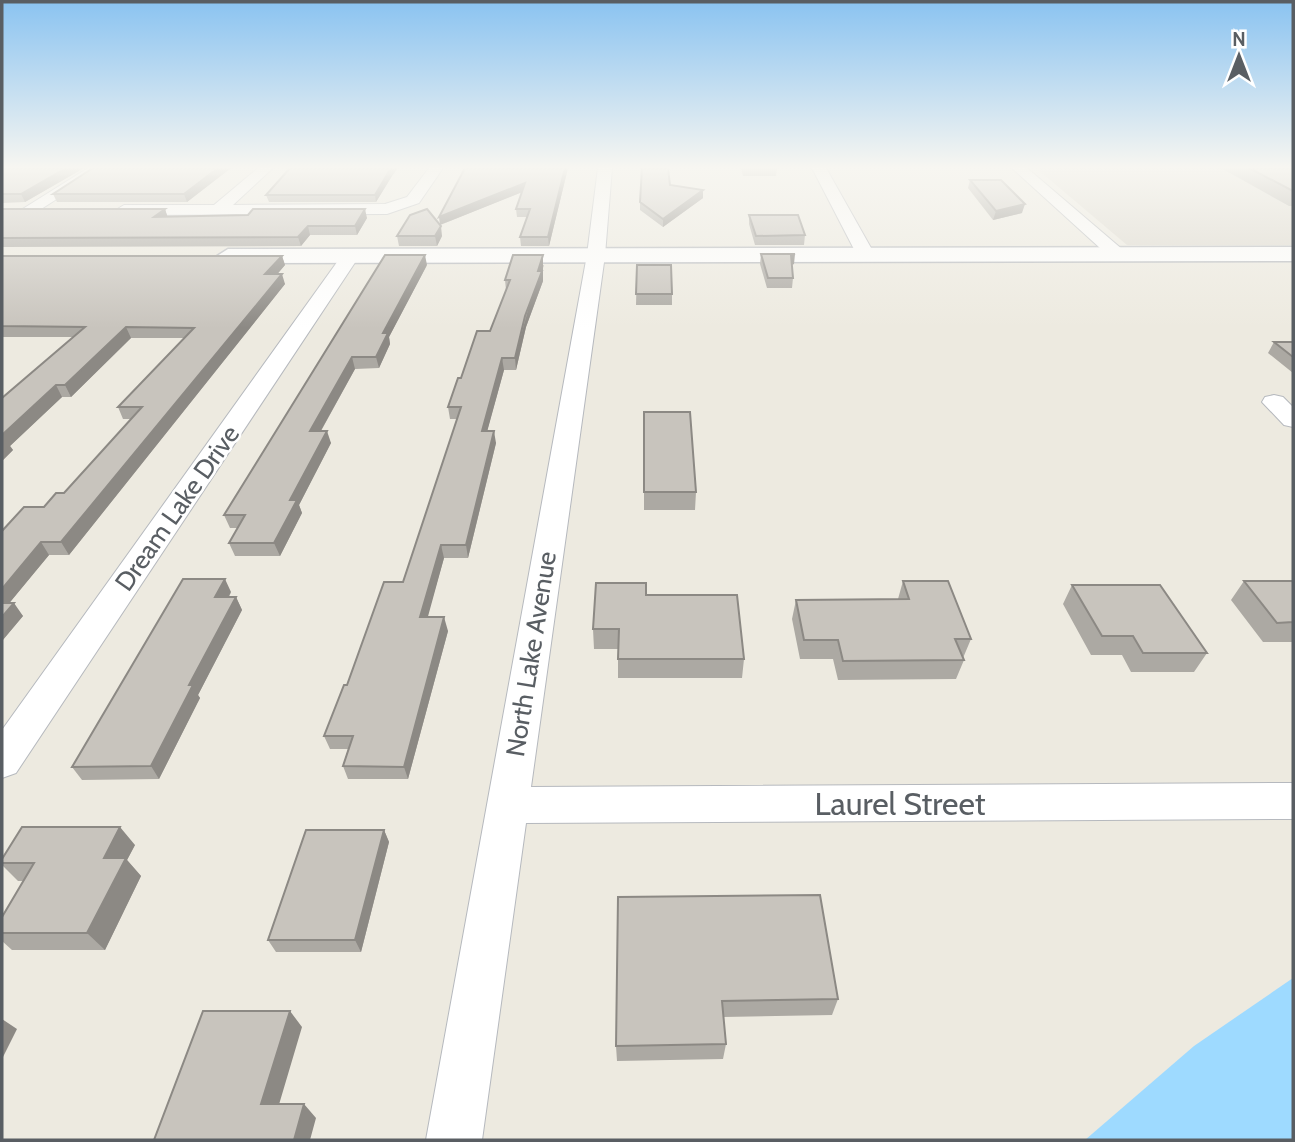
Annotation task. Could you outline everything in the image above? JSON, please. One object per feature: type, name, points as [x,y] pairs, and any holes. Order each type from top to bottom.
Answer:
[{"type":"street","name":"North Lake Avenue","points":[[454,1140],[599,221]]},
{"type":"street","points":[[848,221],[866,255]]},
{"type":"street","points":[[1080,221],[1117,254]]},
{"type":"street","points":[[212,256],[1293,254]]},
{"type":"street","name":"Dream Lake Drive","points":[[2,761],[351,255]]},
{"type":"street","points":[[1283,402],[1293,420]]},
{"type":"street","name":"Laurel Street","points":[[507,805],[1293,801]]},
{"type":"shaded area","points":[[1099,221],[1293,221],[1293,245],[1127,245]]},
{"type":"water","points":[[1293,978],[1293,1140],[1085,1140],[1194,1046]]},
{"type":"building","points":[[2,221],[358,221],[355,226],[308,226],[298,237],[2,238]]},
{"type":"building","points":[[406,221],[437,221],[441,226],[435,236],[397,236]]},
{"type":"building","points":[[526,221],[552,221],[548,237],[520,237]]},
{"type":"building","points":[[751,221],[800,221],[805,235],[756,236]]},
{"type":"building","points":[[761,254],[795,254],[791,255],[793,278],[768,278]]},
{"type":"building","points":[[385,255],[425,255],[383,333],[388,333],[376,357],[352,357],[310,431],[327,431],[290,500],[297,500],[274,543],[229,543],[245,515],[224,515]]},
{"type":"building","points":[[513,255],[543,255],[538,271],[542,271],[525,316],[515,358],[502,358],[482,431],[494,431],[466,545],[441,545],[420,617],[444,617],[404,767],[343,766],[353,736],[324,736],[344,685],[347,685],[384,582],[403,582],[461,407],[448,407],[477,331],[490,331],[510,280],[505,280]]},
{"type":"building","points":[[2,256],[282,256],[265,274],[282,274],[61,542],[41,542],[2,589],[2,531],[24,507],[44,507],[56,493],[64,493],[142,407],[118,407],[194,328],[126,327],[65,385],[56,385],[2,435],[2,398],[85,327],[2,326]]},
{"type":"building","points":[[637,265],[671,265],[672,294],[636,294]]},
{"type":"building","points":[[1274,342],[1293,342],[1293,357]]},
{"type":"building","points":[[644,412],[690,412],[696,492],[644,492]]},
{"type":"building","points":[[183,579],[225,579],[215,597],[236,597],[189,685],[193,685],[151,766],[72,767]]},
{"type":"building","points":[[903,581],[948,581],[971,639],[955,639],[964,660],[843,661],[838,640],[804,640],[796,600],[909,599]]},
{"type":"building","points":[[1244,581],[1292,581],[1293,622],[1277,623]]},
{"type":"building","points":[[596,583],[646,583],[646,595],[737,595],[744,659],[618,659],[619,629],[593,629]]},
{"type":"building","points":[[1072,585],[1160,585],[1207,653],[1143,653],[1133,636],[1102,636]]},
{"type":"building","points":[[2,603],[14,603],[2,617]]},
{"type":"building","points":[[22,827],[120,827],[104,858],[126,858],[87,933],[2,933],[2,917],[34,863],[2,863]]},
{"type":"building","points":[[306,830],[384,830],[355,940],[268,940]]},
{"type":"building","points":[[820,895],[838,999],[722,1001],[726,1044],[616,1046],[618,897]]},
{"type":"building","points":[[203,1011],[290,1011],[261,1104],[304,1104],[294,1140],[154,1140]]}]
